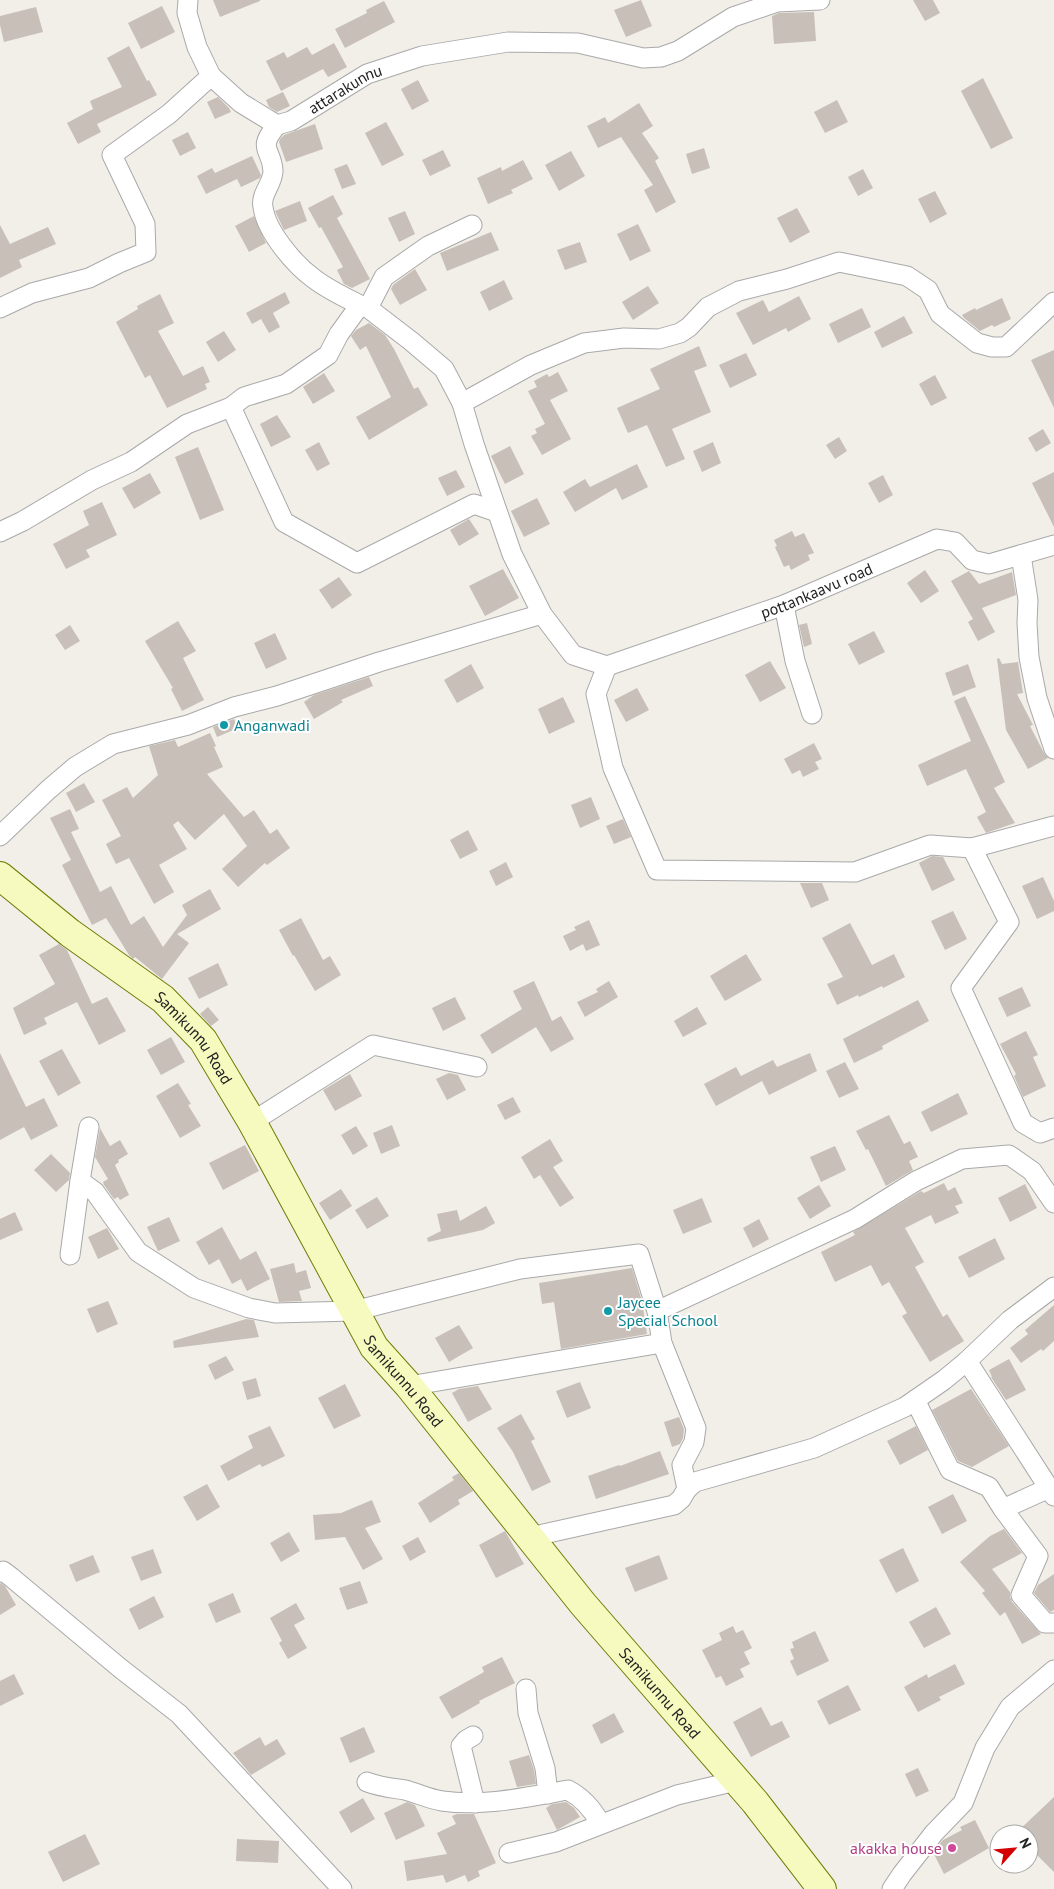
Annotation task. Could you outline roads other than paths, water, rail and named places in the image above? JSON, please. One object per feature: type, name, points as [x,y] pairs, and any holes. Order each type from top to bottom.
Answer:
[{"type":"main road","name":"Samikunnu Road","points":[[2,881],[70,933],[163,999],[203,1040],[252,1122],[374,1348],[409,1386],[583,1604],[736,1781],[822,1889]]},
{"type":"street","points":[[188,0],[187,13],[195,38],[212,76],[241,103],[277,125],[270,134],[266,146],[273,172],[263,198],[262,207],[270,228],[283,248],[312,278],[364,306],[411,341],[444,369],[462,403],[512,554],[542,614],[573,655],[607,666],[596,694],[613,768],[657,870],[855,872],[930,845],[972,848],[1054,826]]},
{"type":"street","name":"attarakunnu","points":[[277,125],[292,121],[367,74],[422,56],[508,42],[578,43],[643,58],[661,57],[678,51],[734,17],[777,2],[820,0]]},
{"type":"street","points":[[0,308],[32,293],[89,278],[146,252],[145,224],[112,155],[169,114],[212,76]]},
{"type":"street","points":[[0,532],[23,521],[92,480],[131,462],[187,424],[230,407],[244,397],[286,384],[328,355],[339,334],[364,306],[384,277],[428,246],[472,225]]},
{"type":"street","points":[[462,403],[531,366],[584,343],[624,338],[659,339],[680,333],[689,327],[708,306],[738,291],[787,279],[839,262],[907,276],[928,290],[940,314],[977,343],[992,347],[1006,347],[1054,302]]},
{"type":"street","points":[[230,407],[284,522],[357,563],[474,504],[497,512]]},
{"type":"street","name":"pottankaavu road","points":[[607,666],[784,605],[937,539],[955,542],[972,560],[989,564],[1054,545]]},
{"type":"street","points":[[1021,555],[1028,600],[1029,657],[1037,698],[1054,749]]},
{"type":"street","points":[[784,605],[795,661],[812,714]]},
{"type":"street","points":[[0,836],[75,767],[113,744],[188,725],[234,707],[277,696],[379,662],[542,614]]},
{"type":"street","points":[[972,848],[1009,922],[961,988],[1023,1123],[1040,1133],[1054,1128]]},
{"type":"street","points":[[252,1122],[373,1045],[477,1067]]},
{"type":"street","points":[[70,1255],[88,1127]]},
{"type":"street","points":[[657,1311],[855,1219],[916,1181],[962,1159],[1009,1155],[1032,1171],[1054,1203]]},
{"type":"street","points":[[80,1181],[95,1192],[138,1252],[194,1288],[249,1308],[275,1313],[354,1311],[520,1270],[639,1254],[657,1311],[662,1343],[696,1428],[694,1442],[682,1465],[687,1489]]},
{"type":"street","points":[[530,1537],[674,1505],[695,1482],[814,1448],[905,1407],[944,1380],[1010,1320],[1054,1287]]},
{"type":"street","points":[[409,1386],[662,1343]]},
{"type":"street","points":[[967,1361],[1052,1492],[1003,1509]]},
{"type":"street","points":[[915,1400],[950,1470],[989,1487],[1038,1556],[1021,1595],[1045,1623],[1054,1623]]},
{"type":"street","points":[[0,1572],[2,1571],[11,1577],[120,1668],[179,1714],[342,1889]]},
{"type":"street","points":[[892,1889],[934,1833],[963,1803],[985,1748],[1010,1707],[1054,1670]]},
{"type":"street","points":[[526,1689],[528,1714],[545,1768],[548,1794]]},
{"type":"street","points":[[473,1736],[461,1746],[475,1802]]},
{"type":"street","points":[[510,1852],[556,1842],[600,1823],[677,1795],[736,1781]]},
{"type":"street","points":[[368,1782],[378,1786],[405,1790],[441,1801],[499,1801],[568,1790],[578,1796],[593,1810],[600,1823]]},
{"type":"place","name":"Anganwadi","points":[[224,725]]},
{"type":"place","name":"Jaycee Special School","points":[[608,1311]]},
{"type":"place","name":"akakka house","points":[[952,1848]]}]
